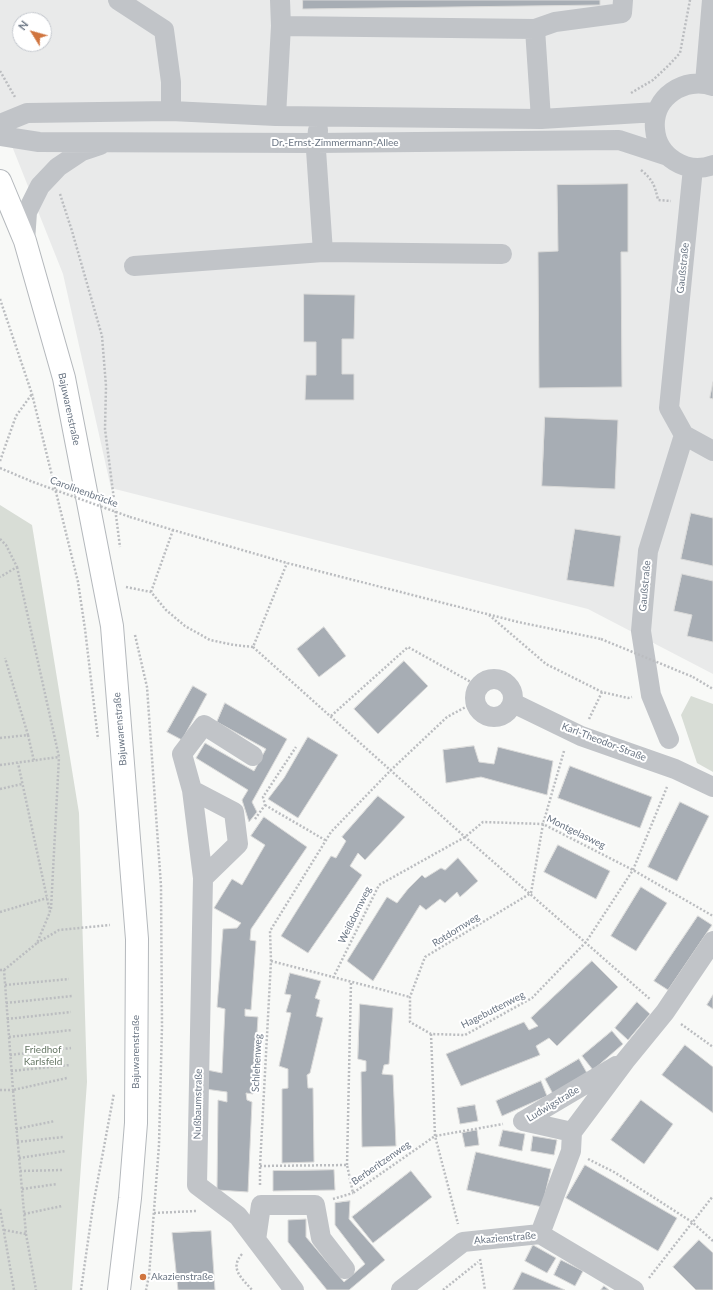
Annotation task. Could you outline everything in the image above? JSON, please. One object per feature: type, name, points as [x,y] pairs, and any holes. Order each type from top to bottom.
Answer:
[{"type":"main road","name":"Bajuwarenstraße","points":[[0,181],[25,241],[64,378],[112,626],[137,939],[136,1123],[130,1198],[117,1287]]},
{"type":"street","points":[[118,0],[164,30],[171,82],[171,111]]},
{"type":"street","points":[[276,116],[281,26],[280,0]]},
{"type":"street","points":[[281,26],[535,29],[555,22],[622,13],[623,0]]},
{"type":"street","points":[[668,156],[659,143],[655,128],[657,112],[662,101],[670,92],[681,86],[693,83],[709,85],[712,0]]},
{"type":"street","points":[[535,29],[542,119]]},
{"type":"street","points":[[0,124],[26,113],[171,111],[276,116],[542,119],[657,112]]},
{"type":"street","points":[[320,116],[316,150],[323,252]]},
{"type":"street","name":"Dr.-Ernst-Zimmermann-Allee","points":[[0,136],[39,142],[316,144],[619,140],[668,156],[680,164],[693,168]]},
{"type":"street","points":[[25,241],[27,212],[40,186],[58,167],[82,151],[110,142]]},
{"type":"street","points":[[693,168],[713,165]]},
{"type":"street","name":"Gaußstraße","points":[[669,739],[651,695],[641,631],[648,551],[684,435],[669,408],[693,168]]},
{"type":"street","points":[[134,266],[323,252],[502,254]]},
{"type":"street","points":[[684,435],[713,451]]},
{"type":"street","points":[[497,679],[507,683],[513,692],[513,703],[506,714],[494,718],[482,714],[476,694],[487,680],[497,679]]},
{"type":"street","name":"Karl-Theodor-Straße","points":[[513,703],[576,733],[675,769],[713,787]]},
{"type":"street","name":"Nußbaumstraße","points":[[253,756],[204,725],[182,754],[192,790],[203,878],[197,1185],[238,1216],[294,1290]]},
{"type":"street","points":[[192,790],[234,812],[238,844],[203,878]]},
{"type":"street","name":"Ludwigstraße","points":[[540,1234],[572,1142],[625,1061],[665,1012],[713,941]]},
{"type":"street","name":"Ludwigstraße","points":[[524,1121],[625,1061]]},
{"type":"street","name":"Ludwigstraße","points":[[524,1121],[572,1142]]},
{"type":"street","points":[[256,1240],[261,1205],[315,1205],[320,1238],[345,1269]]},
{"type":"street","name":"Akazienstraße","points":[[401,1290],[470,1241],[540,1234],[640,1287]]},
{"type":"path","points":[[680,53],[690,0]]},
{"type":"path","points":[[0,299],[32,394],[78,582],[98,742]]},
{"type":"path","points":[[0,461],[16,416],[32,394]]},
{"type":"path","name":"Carolinenbrücke","points":[[0,468],[33,482],[130,517],[287,563],[488,615],[601,639],[693,678],[713,689]]},
{"type":"path","points":[[151,592],[173,530]]},
{"type":"path","points":[[0,539],[6,545],[17,567],[59,757],[50,912],[37,943]]},
{"type":"path","points":[[253,647],[287,563]]},
{"type":"path","points":[[0,577],[17,567]]},
{"type":"path","points":[[125,587],[151,592],[166,610],[185,626],[210,640],[253,647],[665,1012],[713,1047]]},
{"type":"path","points":[[488,615],[546,664],[602,692],[628,698],[651,695]]},
{"type":"path","points":[[331,716],[408,648],[476,694]]},
{"type":"path","points":[[5,658],[28,735],[34,761]]},
{"type":"path","points":[[531,893],[543,824],[576,733],[602,692]]},
{"type":"path","name":"Schlehenweg","points":[[260,1166],[271,961],[270,931],[331,832],[391,770],[447,718],[476,694]]},
{"type":"path","points":[[0,738],[28,735]]},
{"type":"path","points":[[296,747],[263,798],[266,804],[326,840]]},
{"type":"path","points":[[0,765],[59,757]]},
{"type":"path","points":[[18,763],[50,912]]},
{"type":"path","points":[[586,942],[633,870],[675,769]]},
{"type":"path","points":[[0,789],[22,784]]},
{"type":"path","points":[[238,844],[266,804]]},
{"type":"path","name":"Montgelasweg","points":[[465,836],[483,822],[543,824],[633,870],[713,916]]},
{"type":"path","name":"Weißdornweg","points":[[333,978],[379,885],[465,836]]},
{"type":"path","name":"Rotdornweg","points":[[410,997],[425,958],[531,893]]},
{"type":"path","points":[[0,912],[47,898]]},
{"type":"path","points":[[0,970],[4,970],[37,943],[59,930],[110,925]]},
{"type":"path","name":"Hagebuttenweg","points":[[410,997],[410,1022],[431,1034],[465,1035],[532,998],[586,942]]},
{"type":"path","points":[[271,961],[410,997]]},
{"type":"path","points":[[4,970],[11,1071],[24,1214],[36,1290]]},
{"type":"path","points":[[5,985],[69,979]]},
{"type":"path","points":[[347,1165],[351,982]]},
{"type":"path","points":[[6,1003],[72,996]]},
{"type":"path","points":[[7,1019],[71,1012]]},
{"type":"path","points":[[9,1037],[72,1030]]},
{"type":"path","points":[[431,1034],[435,1136],[470,1241],[480,1260],[485,1290]]},
{"type":"path","points":[[10,1055],[71,1048]]},
{"type":"path","points":[[11,1071],[70,1065]]},
{"type":"path","points":[[0,1090],[13,1090],[67,1078]]},
{"type":"path","points":[[80,1290],[93,1206],[115,1085]]},
{"type":"path","points":[[16,1129],[55,1121]]},
{"type":"path","points":[[435,1136],[524,1121]]},
{"type":"path","name":"Berberitzenweg","points":[[260,1166],[347,1165],[352,1193],[435,1136]]},
{"type":"path","points":[[17,1142],[63,1137]]},
{"type":"path","points":[[572,1142],[614,1172],[692,1222],[713,1241]]},
{"type":"path","points":[[19,1158],[66,1151]]},
{"type":"path","points":[[20,1171],[63,1170]]},
{"type":"path","points":[[22,1189],[57,1184]]},
{"type":"path","points":[[640,1287],[713,1196]]},
{"type":"path","points":[[24,1214],[62,1206]]},
{"type":"path","points":[[0,1209],[14,1290]]},
{"type":"path","points":[[4,1230],[26,1234]]},
{"type":"path","points":[[252,1290],[238,1273],[236,1266],[237,1260],[256,1240]]},
{"type":"path","points":[[443,1290],[480,1260]]},
{"type":"shaded area","points":[[0,0],[713,0],[713,674],[588,609],[111,488],[63,274],[0,116]]},
{"type":"green space","name":"Friedhof Karlsfeld","points":[[0,505],[32,525],[79,813],[87,1082],[72,1290],[0,1290]]},
{"type":"green space","points":[[691,696],[713,704],[713,772],[697,763],[681,715]]},
{"type":"building","points":[[303,0],[600,0],[600,5],[303,9]]},
{"type":"building","points":[[628,184],[628,252],[621,252],[622,387],[539,388],[538,252],[558,251],[557,185]]},
{"type":"building","points":[[304,294],[355,295],[354,339],[342,339],[342,374],[354,374],[354,400],[305,400],[306,375],[316,375],[316,342],[304,342]]},
{"type":"building","points":[[713,382],[713,399],[710,398]]},
{"type":"building","points":[[545,417],[618,420],[615,489],[542,486]]},
{"type":"building","points":[[691,513],[713,518],[713,566],[681,559]]},
{"type":"building","points":[[575,529],[621,536],[614,587],[567,580]]},
{"type":"building","points":[[682,574],[713,581],[713,642],[687,636],[692,615],[674,611]]},
{"type":"building","points":[[324,627],[346,656],[319,677],[297,649]]},
{"type":"building","points":[[404,661],[428,686],[378,734],[354,709]]},
{"type":"building","points":[[193,686],[207,694],[182,740],[167,732]]},
{"type":"building","points":[[225,703],[287,739],[252,802],[257,812],[249,822],[242,800],[248,790],[196,758],[205,743],[254,771],[266,749],[217,722]]},
{"type":"building","points":[[308,737],[338,755],[298,818],[268,799],[284,778]]},
{"type":"building","points":[[474,746],[479,762],[494,764],[498,747],[553,761],[547,795],[481,777],[446,783],[443,750]]},
{"type":"building","points":[[570,766],[652,797],[640,828],[558,798]]},
{"type":"building","points":[[378,796],[405,817],[365,860],[358,853],[350,866],[362,875],[308,953],[281,936],[331,856],[336,858],[346,841],[342,837]]},
{"type":"building","points":[[680,802],[709,816],[677,881],[648,867]]},
{"type":"building","points":[[264,817],[307,847],[251,929],[250,940],[256,941],[251,1010],[245,1009],[245,1016],[258,1017],[253,1094],[246,1093],[247,1100],[252,1102],[248,1192],[217,1190],[218,1100],[227,1102],[227,1092],[205,1089],[207,1070],[222,1073],[225,1009],[217,1007],[223,929],[237,928],[241,923],[214,908],[232,879],[242,885],[265,845],[251,836]]},
{"type":"building","points":[[558,845],[610,871],[596,899],[544,872]]},
{"type":"building","points":[[458,858],[478,881],[460,897],[457,892],[445,903],[440,899],[426,910],[420,905],[373,981],[347,961],[387,897],[397,903],[422,875],[425,878],[441,868],[445,870]]},
{"type":"building","points":[[641,887],[667,903],[636,951],[611,936]]},
{"type":"building","points":[[698,916],[712,925],[668,990],[654,981]]},
{"type":"building","points":[[592,961],[618,987],[557,1046],[549,1038],[536,1046],[540,1055],[461,1086],[446,1054],[524,1022],[529,1030],[538,1026],[531,1018]]},
{"type":"building","points":[[290,973],[321,981],[315,998],[320,1000],[316,1016],[323,1018],[310,1073],[307,1075],[308,1088],[313,1088],[314,1162],[282,1163],[282,1089],[288,1088],[288,1069],[279,1066],[291,1013],[286,1012],[291,995],[285,994]]},
{"type":"building","points":[[713,995],[713,1009],[707,1005]]},
{"type":"building","points":[[637,1002],[650,1014],[628,1040],[615,1028]]},
{"type":"building","points":[[360,1004],[393,1008],[389,1064],[384,1065],[382,1074],[393,1075],[396,1146],[362,1147],[361,1072],[366,1071],[366,1061],[358,1059]]},
{"type":"building","points":[[612,1031],[623,1044],[593,1070],[582,1056]]},
{"type":"building","points":[[685,1045],[713,1067],[713,1113],[662,1075]]},
{"type":"building","points":[[579,1059],[587,1073],[553,1094],[545,1079]]},
{"type":"building","points":[[541,1081],[547,1096],[502,1116],[496,1101]]},
{"type":"building","points":[[641,1100],[673,1124],[644,1164],[611,1140]]},
{"type":"building","points":[[475,1105],[478,1121],[460,1124],[457,1108]]},
{"type":"building","points":[[477,1130],[479,1145],[465,1147],[462,1133]]},
{"type":"building","points":[[503,1130],[525,1134],[522,1151],[499,1146]]},
{"type":"building","points":[[533,1136],[557,1140],[554,1155],[531,1151]]},
{"type":"building","points":[[476,1152],[551,1169],[542,1207],[467,1190]]},
{"type":"building","points":[[585,1165],[677,1218],[658,1251],[566,1198]]},
{"type":"building","points":[[334,1170],[335,1190],[273,1191],[273,1171]]},
{"type":"building","points":[[411,1171],[432,1197],[373,1243],[352,1217]]},
{"type":"building","points":[[350,1201],[349,1219],[385,1260],[349,1290],[327,1290],[288,1242],[288,1220],[306,1219],[306,1237],[344,1282],[365,1264],[335,1225],[335,1203]]},
{"type":"building","points":[[211,1231],[215,1290],[178,1290],[172,1233]]},
{"type":"building","points":[[699,1240],[713,1253],[713,1290],[696,1290],[673,1267]]},
{"type":"building","points":[[533,1245],[556,1258],[547,1273],[525,1261]]},
{"type":"building","points":[[561,1260],[583,1271],[575,1286],[554,1275]]},
{"type":"building","points":[[522,1272],[527,1274],[565,1290],[513,1290]]},
{"type":"building","points":[[604,1286],[609,1290],[601,1290]]},
{"type":"place","name":"Akazienstraße","points":[[143,1277]]}]
